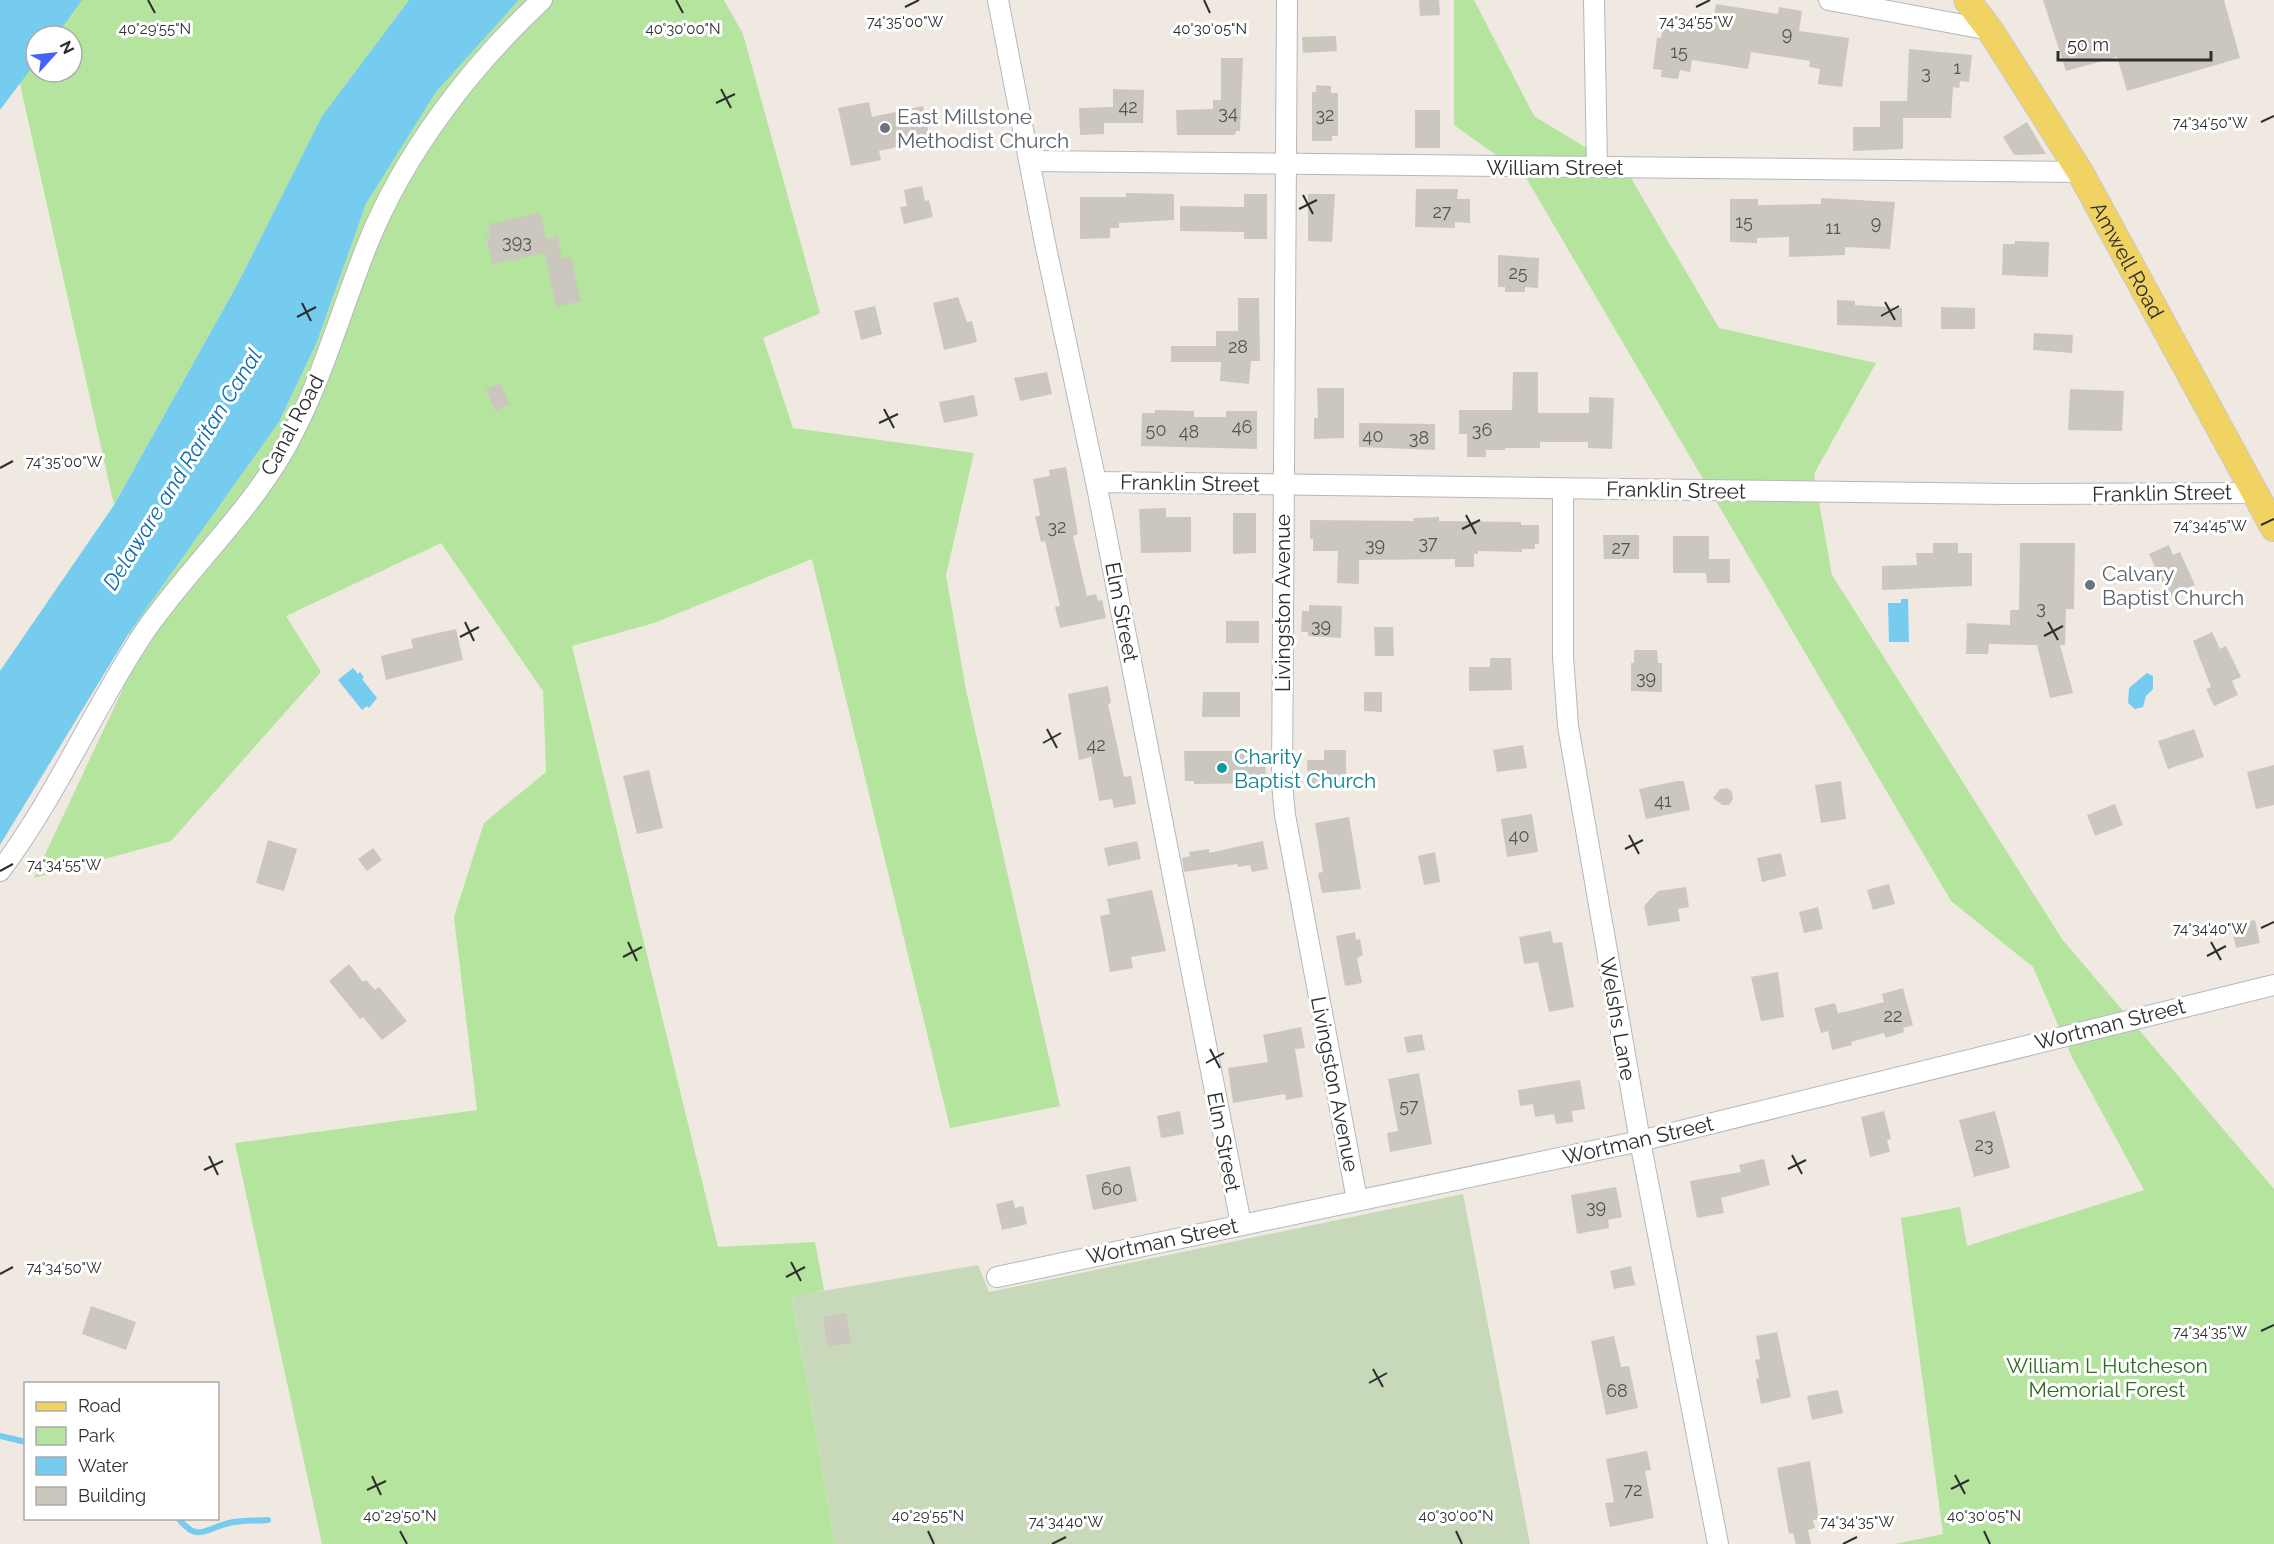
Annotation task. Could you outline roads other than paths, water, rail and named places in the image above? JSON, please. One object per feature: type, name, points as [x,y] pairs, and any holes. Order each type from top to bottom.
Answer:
[{"type":"main road","name":"Amwell Road","points":[[1967,0],[1990,30],[2080,172],[2274,528]]},
{"type":"street","name":"Canal Road","points":[[0,871],[29,829],[104,695],[147,629],[261,483],[283,451],[324,365],[368,243],[401,174],[453,98],[542,0]]},
{"type":"street","name":"Elm Street","points":[[998,0],[1096,482],[1241,1224]]},
{"type":"street","name":"Livingston Avenue","points":[[1287,0],[1282,485],[1282,783],[1285,814],[1357,1200]]},
{"type":"street","points":[[1594,0],[1597,166]]},
{"type":"street","points":[[1829,0],[1859,3],[1990,30]]},
{"type":"street","name":"William Street","points":[[1030,161],[2080,172]]},
{"type":"street","name":"Franklin Street","points":[[1096,482],[1563,489],[2100,494],[2255,493]]},
{"type":"street","name":"Welshs Lane","points":[[1563,489],[1563,656],[1568,726],[1640,1141],[1718,1544]]},
{"type":"street","name":"Wortman Street","points":[[997,1277],[1640,1141],[2274,985]]},
{"type":"water","points":[[0,0],[82,0],[65,24],[24,24],[24,78],[0,110]]},
{"type":"water","name":"Delaware and Raritan Canal","points":[[409,0],[519,0],[436,92],[366,204],[317,342],[279,422],[129,633],[0,845],[0,671],[114,505],[237,285],[322,116]]},
{"type":"water","points":[[1901,599],[1908,599],[1909,642],[1889,642],[1888,603],[1901,603]]},
{"type":"water","points":[[353,668],[364,677],[362,679],[377,698],[369,708],[367,706],[362,710],[338,680]]},
{"type":"water","points":[[2147,673],[2153,676],[2153,689],[2146,696],[2143,707],[2135,709],[2128,703],[2129,688]]},
{"type":"waterway","points":[[0,1436],[24,1442]]},
{"type":"waterway","points":[[180,1520],[196,1532],[207,1531],[234,1522],[268,1520]]},
{"type":"place","name":"East Millstone Methodist Church","points":[[885,128]]},
{"type":"place","name":"Calvary Baptist Church","points":[[2090,585]]},
{"type":"place","name":"Charity Baptist Church","points":[[1222,768]]},
{"type":"park label","name":"William L Hutcheson Memorial Forest","points":[[2107,1377]]}]
